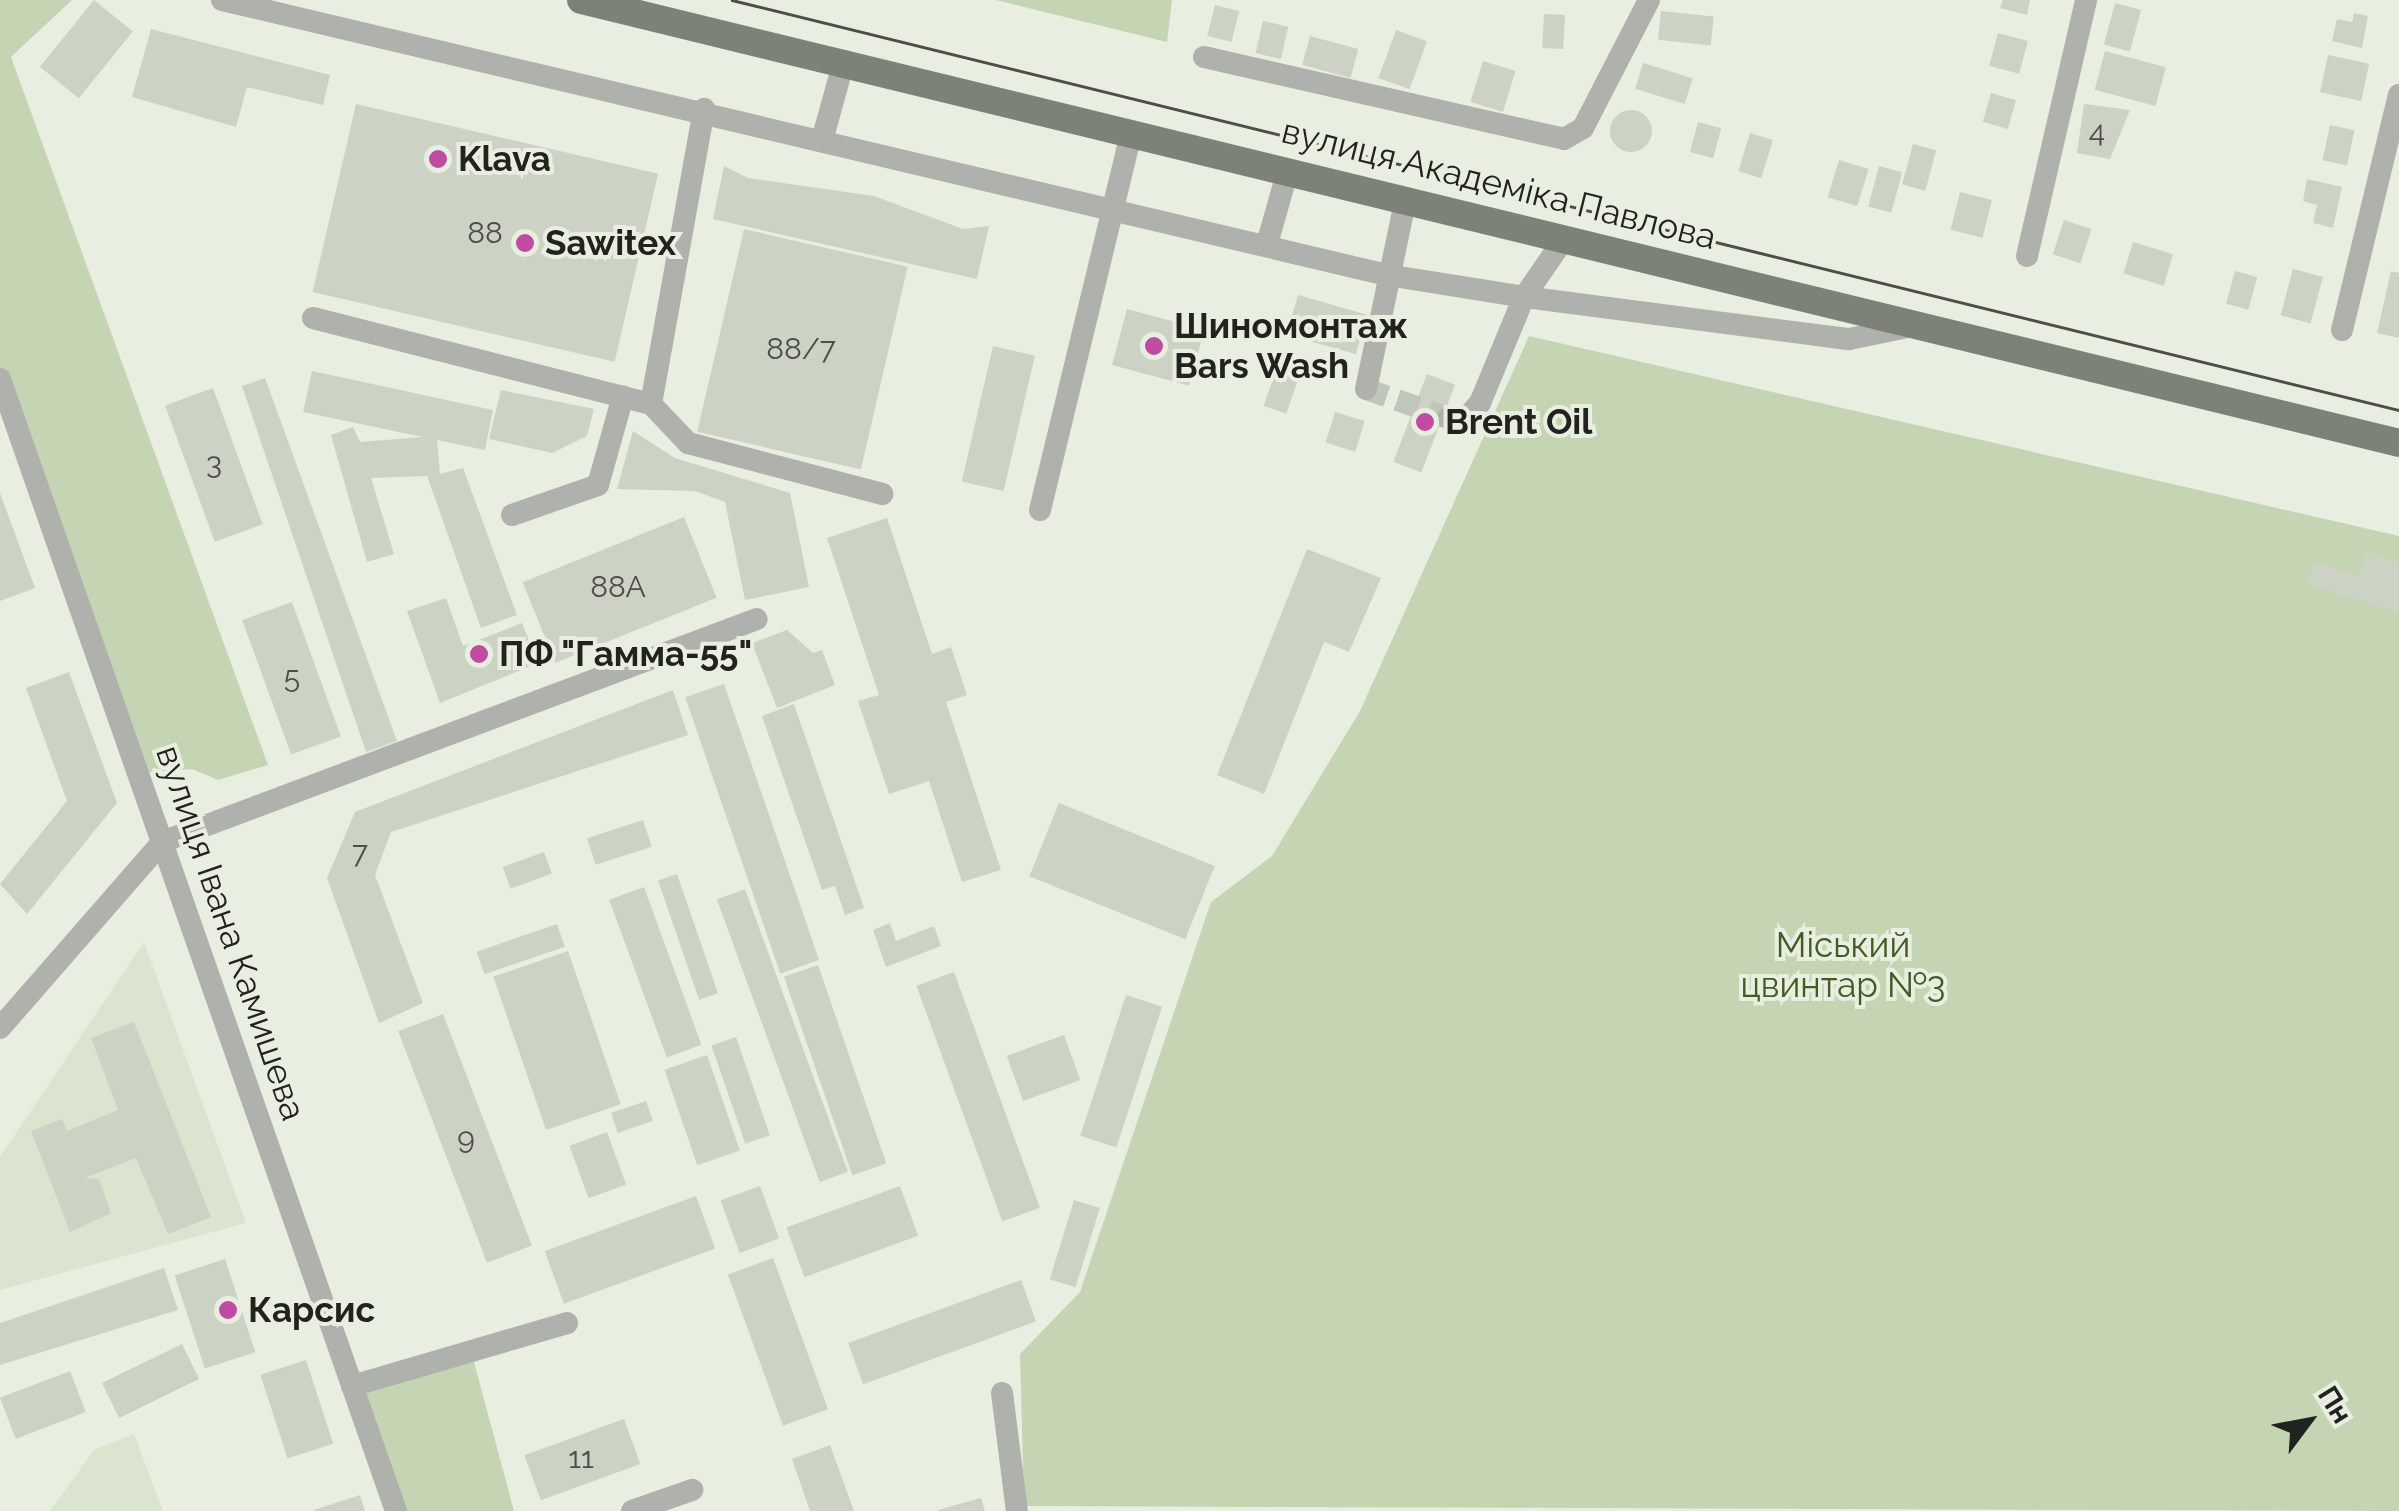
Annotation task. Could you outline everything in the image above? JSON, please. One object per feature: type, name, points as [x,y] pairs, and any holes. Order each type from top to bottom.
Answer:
[{"type":"main road","name":"вулиця Академіка Павлова","points":[[581,0],[2399,443]]},
{"type":"street","points":[[1204,57],[1564,138],[1583,128],[1649,0]]},
{"type":"street","points":[[2028,256],[2086,0]]},
{"type":"street","points":[[233,1],[823,137],[1387,275],[1524,297],[1850,339],[1918,325]]},
{"type":"street","points":[[823,137],[844,61]]},
{"type":"street","points":[[2342,330],[2399,95]]},
{"type":"street","points":[[650,404],[704,109]]},
{"type":"street","points":[[1040,510],[1131,133]]},
{"type":"street","points":[[1268,244],[1288,170]]},
{"type":"street","points":[[1366,389],[1406,198]]},
{"type":"street","points":[[1448,418],[1467,417],[1480,403],[1524,297],[1564,240]]},
{"type":"street","points":[[313,318],[650,404],[688,443],[882,494]]},
{"type":"street","name":"вулиця Івана Камишева","points":[[0,379],[396,1511]]},
{"type":"street","points":[[512,516],[598,485],[623,396]]},
{"type":"street","points":[[0,1028],[162,842],[757,619]]},
{"type":"street","points":[[352,1386],[567,1323]]},
{"type":"street","points":[[1002,1394],[1017,1511]]},
{"type":"street","points":[[632,1511],[692,1490]]},
{"type":"shaded area","points":[[144,942],[246,1223],[0,1290],[0,1157]]},
{"type":"shaded area","points":[[134,1434],[163,1511],[50,1511],[94,1450]]},
{"type":"green space","points":[[0,0],[72,0],[11,57],[268,765],[218,780],[192,769],[139,773],[0,379]]},
{"type":"green space","points":[[996,0],[1172,0],[1167,42]]},
{"type":"green space","name":"Міський цвинтар №3","points":[[1529,336],[2399,536],[2399,1511],[1024,1506],[1020,1354],[1080,1292],[1211,902],[1272,856],[1360,711]]},
{"type":"green space","points":[[471,1351],[514,1511],[396,1511],[352,1386]]},
{"type":"building","points":[[94,0],[133,31],[79,98],[40,67]]},
{"type":"building","points":[[2003,0],[2030,0],[2027,15],[2000,8]]},
{"type":"building","points":[[2115,3],[2141,10],[2130,52],[2104,45]]},
{"type":"building","points":[[1215,5],[1239,11],[1232,42],[1207,36]]},
{"type":"building","points":[[1661,11],[1714,17],[1711,45],[1658,40]]},
{"type":"building","points":[[2354,13],[2368,16],[2362,48],[2332,41],[2337,19],[2352,22]]},
{"type":"building","points":[[1544,14],[1565,15],[1563,49],[1542,48]]},
{"type":"building","points":[[1263,21],[1288,27],[1281,59],[1256,53]]},
{"type":"building","points":[[151,29],[330,75],[323,105],[247,87],[236,127],[132,97]]},
{"type":"building","points":[[1396,30],[1427,41],[1410,89],[1379,78]]},
{"type":"building","points":[[1998,33],[2028,41],[2019,74],[1989,66]]},
{"type":"building","points":[[1310,36],[1358,49],[1351,78],[1302,65]]},
{"type":"building","points":[[2105,51],[2166,67],[2156,106],[2095,90]]},
{"type":"building","points":[[2328,55],[2369,64],[2361,101],[2320,92]]},
{"type":"building","points":[[1483,61],[1516,71],[1503,112],[1470,102]]},
{"type":"building","points":[[1643,63],[1693,78],[1685,104],[1635,89]]},
{"type":"building","points":[[1991,93],[2016,100],[2008,129],[1983,122]]},
{"type":"building","points":[[356,104],[658,174],[615,362],[313,292]]},
{"type":"building","points":[[2084,104],[2130,110],[2110,159],[2077,153]]},
{"type":"building","points":[[1631,110],[1646,116],[1652,131],[1646,146],[1631,152],[1616,146],[1610,131],[1616,116]]},
{"type":"building","points":[[1698,122],[1721,128],[1713,158],[1690,152]]},
{"type":"building","points":[[2330,125],[2354,130],[2347,165],[2323,160]]},
{"type":"building","points":[[1750,133],[1773,140],[1761,178],[1738,171]]},
{"type":"building","points":[[1913,144],[1936,150],[1925,191],[1902,185]]},
{"type":"building","points":[[1839,160],[1869,169],[1857,206],[1828,197]]},
{"type":"building","points":[[724,166],[748,178],[874,196],[963,229],[989,226],[977,279],[713,219]]},
{"type":"building","points":[[1879,166],[1902,172],[1891,213],[1868,207]]},
{"type":"building","points":[[2307,179],[2342,187],[2333,228],[2313,223],[2317,205],[2303,201]]},
{"type":"building","points":[[1960,192],[1992,200],[1983,238],[1951,230]]},
{"type":"building","points":[[2064,220],[2092,229],[2080,263],[2053,254]]},
{"type":"building","points":[[744,229],[908,267],[861,469],[697,432]]},
{"type":"building","points":[[2133,242],[2173,254],[2164,286],[2123,274]]},
{"type":"building","points":[[2293,269],[2323,277],[2311,323],[2281,315]]},
{"type":"building","points":[[2235,271],[2257,277],[2248,310],[2226,304]]},
{"type":"building","points":[[2391,271],[2399,273],[2399,338],[2377,333]]},
{"type":"building","points":[[1298,295],[1367,315],[1356,354],[1287,334]]},
{"type":"building","points":[[1127,309],[1204,330],[1189,386],[1112,365]]},
{"type":"building","points":[[993,346],[1035,356],[1004,491],[962,481]]},
{"type":"building","points":[[1276,370],[1299,378],[1286,414],[1264,406]]},
{"type":"building","points":[[312,371],[493,410],[485,450],[437,440],[440,474],[463,468],[517,615],[481,628],[427,476],[371,478],[394,554],[367,562],[331,435],[353,427],[360,442],[423,437],[303,412]]},
{"type":"building","points":[[1427,374],[1455,385],[1421,473],[1393,462]]},
{"type":"building","points":[[265,378],[397,741],[366,752],[242,386]]},
{"type":"building","points":[[213,388],[263,524],[215,542],[165,405]]},
{"type":"building","points":[[501,390],[594,409],[587,436],[552,453],[489,439]]},
{"type":"building","points":[[1335,412],[1365,421],[1355,452],[1326,443]]},
{"type":"building","points":[[633,431],[675,458],[790,493],[809,587],[745,600],[725,502],[695,491],[617,489]]},
{"type":"building","points":[[0,493],[35,588],[0,601]]},
{"type":"building","points":[[684,517],[717,598],[555,663],[523,582]]},
{"type":"building","points":[[887,518],[932,654],[951,647],[967,695],[946,702],[1001,870],[962,882],[929,781],[889,794],[858,701],[879,695],[827,538]]},
{"type":"building","points":[[1307,549],[1381,578],[1349,652],[1324,642],[1264,794],[1217,775]]},
{"type":"building","points":[[2365,552],[2399,562],[2399,613],[2308,584],[2315,562],[2358,576]]},
{"type":"building","name":"ПФ \"Гамма-55\"","points":[[446,598],[463,646],[522,623],[538,663],[440,703],[407,611]]},
{"type":"building","points":[[292,602],[341,736],[291,755],[242,620]]},
{"type":"building","points":[[787,630],[813,653],[822,650],[835,685],[777,708],[752,643]]},
{"type":"building","points":[[69,672],[117,803],[27,914],[0,884],[67,801],[26,688]]},
{"type":"building","points":[[724,684],[819,960],[780,973],[685,697]]},
{"type":"building","points":[[673,690],[688,735],[391,832],[375,875],[423,1003],[379,1023],[327,878],[355,812]]},
{"type":"building","points":[[794,704],[864,908],[845,915],[835,886],[822,890],[762,716]]},
{"type":"building","points":[[1059,803],[1215,866],[1185,939],[1029,876]]},
{"type":"building","points":[[643,820],[652,847],[596,865],[587,838]]},
{"type":"building","points":[[544,852],[552,874],[511,889],[503,867]]},
{"type":"building","points":[[677,874],[718,993],[699,1000],[658,881]]},
{"type":"building","points":[[644,887],[701,1045],[667,1058],[609,900]]},
{"type":"building","points":[[745,889],[848,1172],[820,1182],[717,899]]},
{"type":"building","points":[[890,923],[896,941],[934,926],[941,946],[886,967],[873,930]]},
{"type":"building","points":[[557,924],[565,947],[484,974],[477,952]]},
{"type":"building","points":[[568,951],[621,1104],[546,1130],[493,977]]},
{"type":"building","points":[[818,965],[886,1164],[852,1175],[784,977]]},
{"type":"building","points":[[954,972],[1040,1208],[1002,1222],[916,986]]},
{"type":"building","points":[[1126,995],[1162,1007],[1116,1147],[1080,1136]]},
{"type":"building","points":[[443,1014],[532,1246],[487,1263],[398,1031]]},
{"type":"building","points":[[134,1022],[211,1217],[168,1234],[136,1158],[85,1178],[99,1179],[111,1213],[70,1232],[31,1131],[62,1119],[67,1131],[118,1110],[91,1038]]},
{"type":"building","points":[[1064,1035],[1080,1080],[1023,1101],[1007,1056]]},
{"type":"building","points":[[736,1037],[770,1135],[745,1144],[711,1045]]},
{"type":"building","points":[[707,1055],[740,1150],[697,1165],[664,1070]]},
{"type":"building","points":[[646,1101],[653,1121],[618,1133],[611,1113]]},
{"type":"building","points":[[607,1132],[626,1185],[589,1198],[569,1146]]},
{"type":"building","points":[[760,1186],[779,1239],[740,1253],[721,1200]]},
{"type":"building","points":[[900,1186],[918,1236],[804,1277],[786,1227]]},
{"type":"building","points":[[696,1196],[715,1249],[564,1304],[545,1251]]},
{"type":"building","points":[[1074,1200],[1100,1208],[1076,1287],[1050,1279]]},
{"type":"building","points":[[773,1258],[828,1409],[783,1426],[728,1274]]},
{"type":"building","points":[[225,1259],[255,1352],[205,1369],[175,1275]]},
{"type":"building","points":[[164,1268],[178,1310],[0,1365],[0,1323]]},
{"type":"building","points":[[1021,1280],[1036,1321],[863,1384],[848,1343]]},
{"type":"building","points":[[182,1344],[199,1379],[119,1418],[102,1383]]},
{"type":"building","points":[[306,1360],[333,1444],[288,1459],[260,1375]]},
{"type":"building","points":[[70,1371],[86,1412],[16,1439],[0,1398]]},
{"type":"building","points":[[624,1419],[640,1464],[541,1500],[524,1455]]},
{"type":"building","points":[[830,1445],[854,1511],[810,1511],[792,1459]]},
{"type":"building","points":[[360,1495],[365,1511],[314,1511],[314,1510]]},
{"type":"building","points":[[981,1498],[985,1511],[938,1511],[938,1510]]},
{"type":"tunnel","points":[[1366,389],[1448,418]]},
{"type":"tram line","points":[[732,0],[2399,410]]},
{"type":"place","name":"Klava","points":[[438,159]]},
{"type":"place","name":"Sawitex","points":[[525,243]]},
{"type":"place","name":"Шиномонтаж Bars Wash","points":[[1154,346]]},
{"type":"place","name":"Brent Oil","points":[[1425,422]]},
{"type":"place","name":"ПФ \"Гамма-55\"","points":[[479,654]]},
{"type":"place","name":"Карсис","points":[[228,1310]]}]
